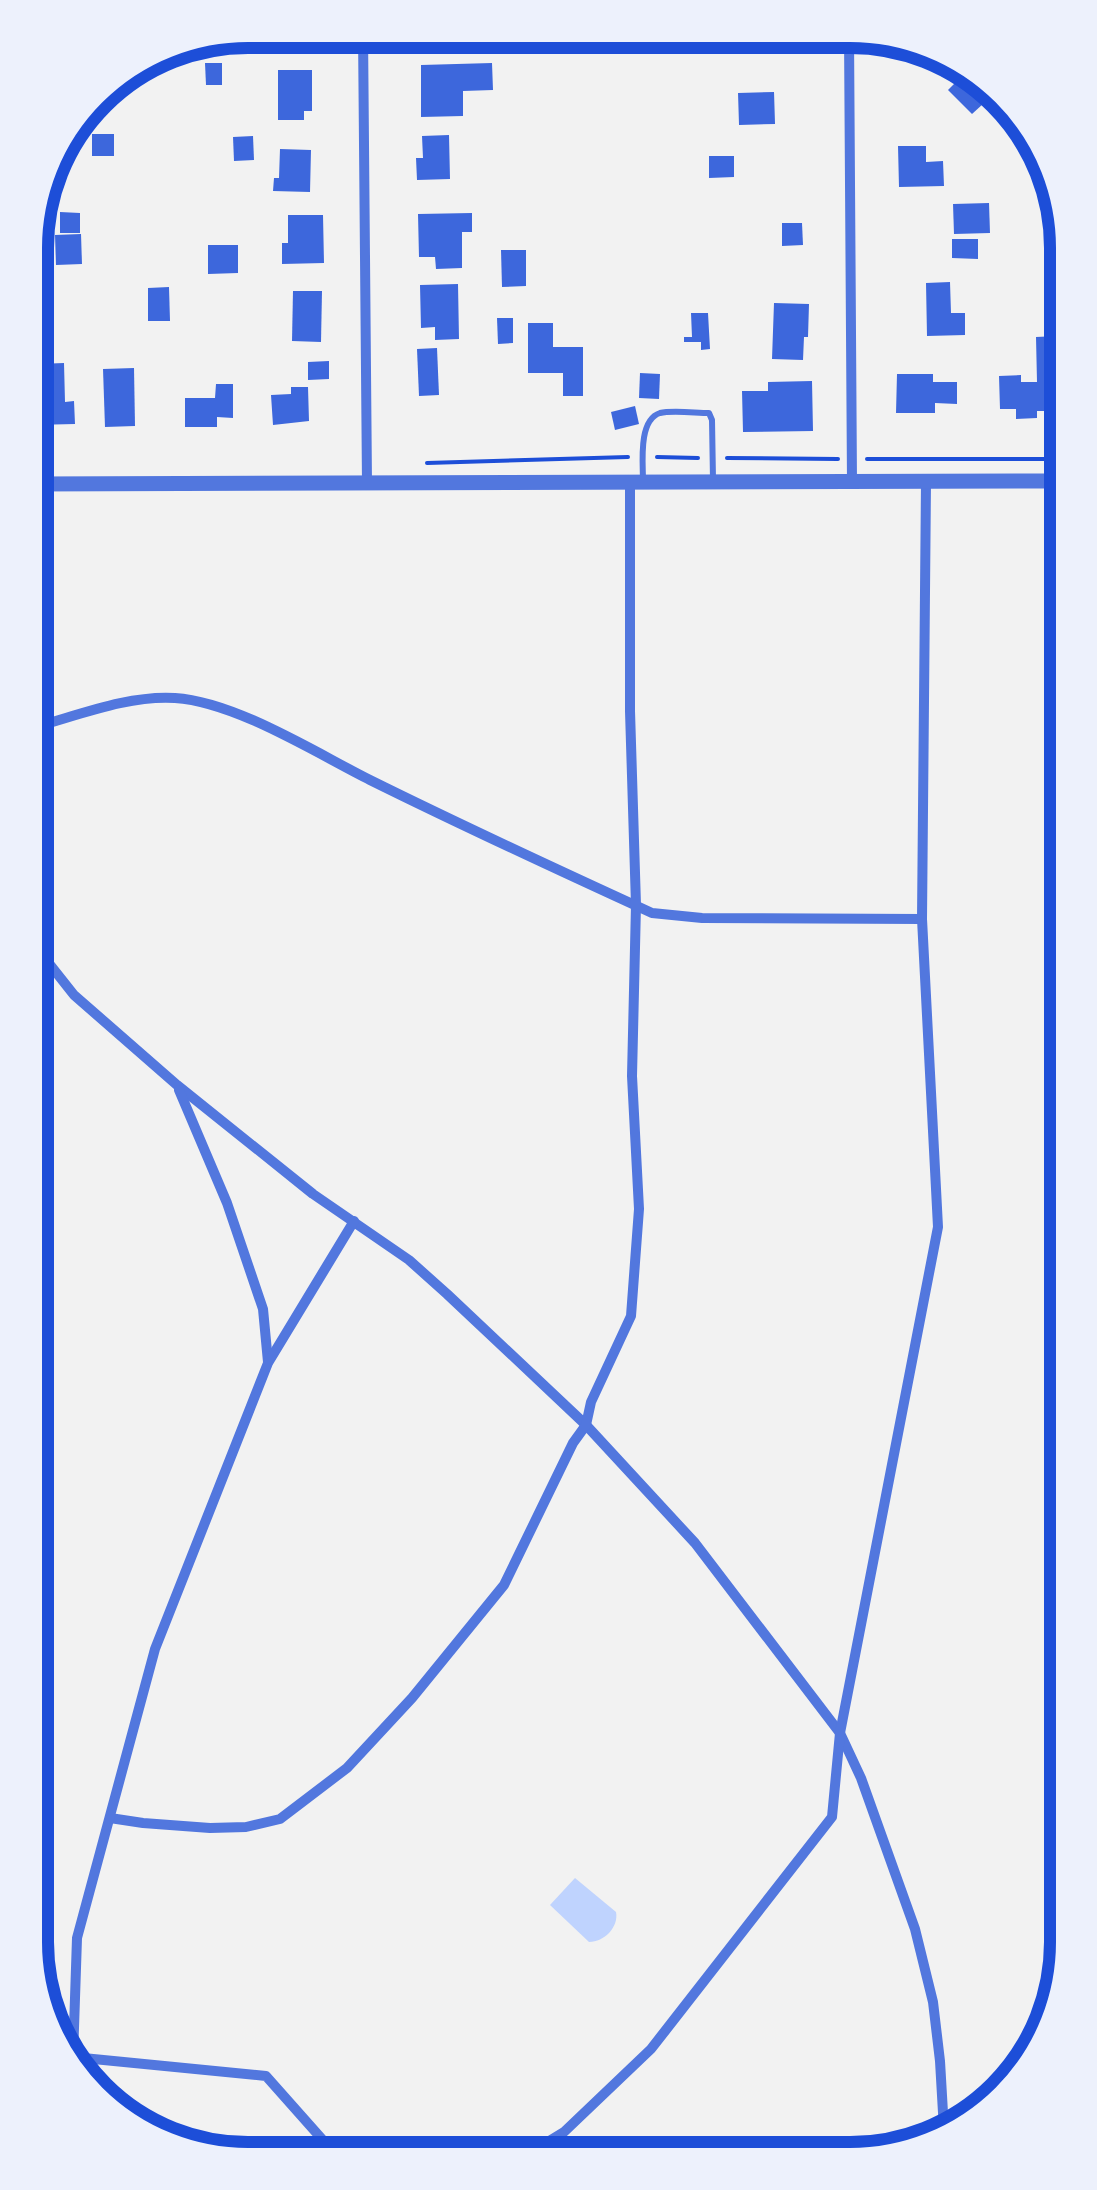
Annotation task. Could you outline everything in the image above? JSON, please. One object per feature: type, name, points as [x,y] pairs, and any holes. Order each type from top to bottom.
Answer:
[{"type":"street","points":[[363,48],[366,483]]},
{"type":"street","points":[[850,48],[852,482]]},
{"type":"street","points":[[48,484],[1050,481]]},
{"type":"street","points":[[110,1818],[142,1824],[246,1827],[280,1819],[347,1768],[412,1698],[504,1585],[586,1424],[591,1402],[631,1316],[639,1208],[632,1076],[636,905],[630,711],[637,482]]},
{"type":"street","points":[[548,2142],[564,2132],[652,2049],[832,1816],[840,1732],[938,1227],[922,919],[926,482]]},
{"type":"street","points":[[48,722],[138,700],[174,698],[202,702],[261,725],[652,913],[702,918],[922,919]]},
{"type":"street","points":[[48,962],[74,995],[177,1086],[313,1194],[408,1260],[586,1424],[695,1542],[840,1732],[861,1778],[915,1930],[933,2002],[943,2119]]},
{"type":"street","points":[[177,1086],[227,1203],[263,1309],[268,1363]]},
{"type":"street","points":[[73,2039],[77,1938],[156,1648],[268,1363],[354,1221]]},
{"type":"street","points":[[86,2059],[266,2076],[325,2142]]},
{"type":"lane","points":[[637,482],[649,421],[658,414],[710,413],[713,482]]},
{"type":"path","points":[[416,464],[644,458],[1050,459]]},
{"type":"water","points":[[575,1878],[616,1912],[613,1928],[600,1939],[589,1942],[550,1905]]},
{"type":"building","points":[[740,48],[778,48],[778,52],[740,51]]},
{"type":"building","points":[[205,63],[222,63],[222,85],[206,85]]},
{"type":"building","points":[[492,63],[493,90],[463,91],[463,116],[421,117],[421,65]]},
{"type":"building","points":[[278,70],[312,70],[312,111],[304,111],[304,120],[278,120]]},
{"type":"building","points":[[958,80],[986,102],[972,114],[948,90]]},
{"type":"building","points":[[774,92],[775,124],[739,125],[738,93]]},
{"type":"building","points":[[92,134],[114,134],[114,156],[92,156]]},
{"type":"building","points":[[449,135],[450,179],[417,180],[416,158],[423,158],[422,136]]},
{"type":"building","points":[[253,136],[254,160],[234,161],[233,137]]},
{"type":"building","points":[[898,146],[926,146],[926,162],[943,161],[944,186],[899,187]]},
{"type":"building","points":[[280,149],[311,150],[310,192],[273,191],[274,178],[279,178]]},
{"type":"building","points":[[709,156],[734,156],[734,177],[709,178]]},
{"type":"building","points":[[989,203],[990,233],[954,234],[953,204]]},
{"type":"building","points":[[60,212],[80,213],[80,233],[60,233]]},
{"type":"building","points":[[472,213],[472,232],[462,232],[462,268],[436,269],[435,257],[419,257],[418,214]]},
{"type":"building","points":[[288,215],[323,215],[324,263],[282,264],[282,243],[288,243]]},
{"type":"building","points":[[782,223],[802,223],[803,245],[782,246]]},
{"type":"building","points":[[81,234],[82,264],[56,265],[55,235]]},
{"type":"building","points":[[952,239],[978,239],[978,259],[952,258]]},
{"type":"building","points":[[208,245],[238,245],[238,273],[208,274]]},
{"type":"building","points":[[501,250],[526,250],[526,286],[502,287]]},
{"type":"building","points":[[950,282],[951,313],[965,313],[965,335],[927,336],[926,283]]},
{"type":"building","points":[[458,284],[459,339],[435,340],[435,327],[421,328],[420,285]]},
{"type":"building","points":[[169,287],[170,321],[148,321],[148,288]]},
{"type":"building","points":[[293,291],[322,291],[321,342],[292,341]]},
{"type":"building","points":[[774,303],[809,304],[803,360],[772,359]]},
{"type":"building","points":[[691,313],[708,313],[710,349],[701,350],[701,342],[684,342],[684,337],[692,337]]},
{"type":"building","points":[[497,318],[513,318],[513,343],[498,344]]},
{"type":"building","points":[[528,323],[553,323],[553,347],[583,347],[583,396],[563,396],[563,373],[528,373]]},
{"type":"building","points":[[1050,336],[1050,411],[1037,411],[1037,418],[1016,419],[1016,409],[1000,409],[999,376],[1021,375],[1021,382],[1037,382],[1036,337]]},
{"type":"building","points":[[437,348],[439,395],[419,396],[417,349]]},
{"type":"building","points":[[329,361],[329,379],[308,380],[308,362]]},
{"type":"building","points":[[64,363],[65,402],[74,401],[75,424],[48,425],[48,364]]},
{"type":"building","points":[[134,368],[135,426],[105,427],[103,369]]},
{"type":"building","points":[[640,373],[660,374],[659,399],[639,398]]},
{"type":"building","points":[[897,374],[933,374],[933,382],[957,382],[957,404],[935,403],[935,413],[896,413]]},
{"type":"building","points":[[812,381],[813,431],[743,432],[742,391],[768,391],[768,382]]},
{"type":"building","points":[[216,384],[233,384],[233,418],[217,417],[217,427],[185,427],[185,398],[215,398]]},
{"type":"building","points":[[291,387],[308,387],[309,421],[273,425],[271,395],[291,394]]},
{"type":"building","points":[[635,406],[639,424],[615,430],[611,412]]}]
